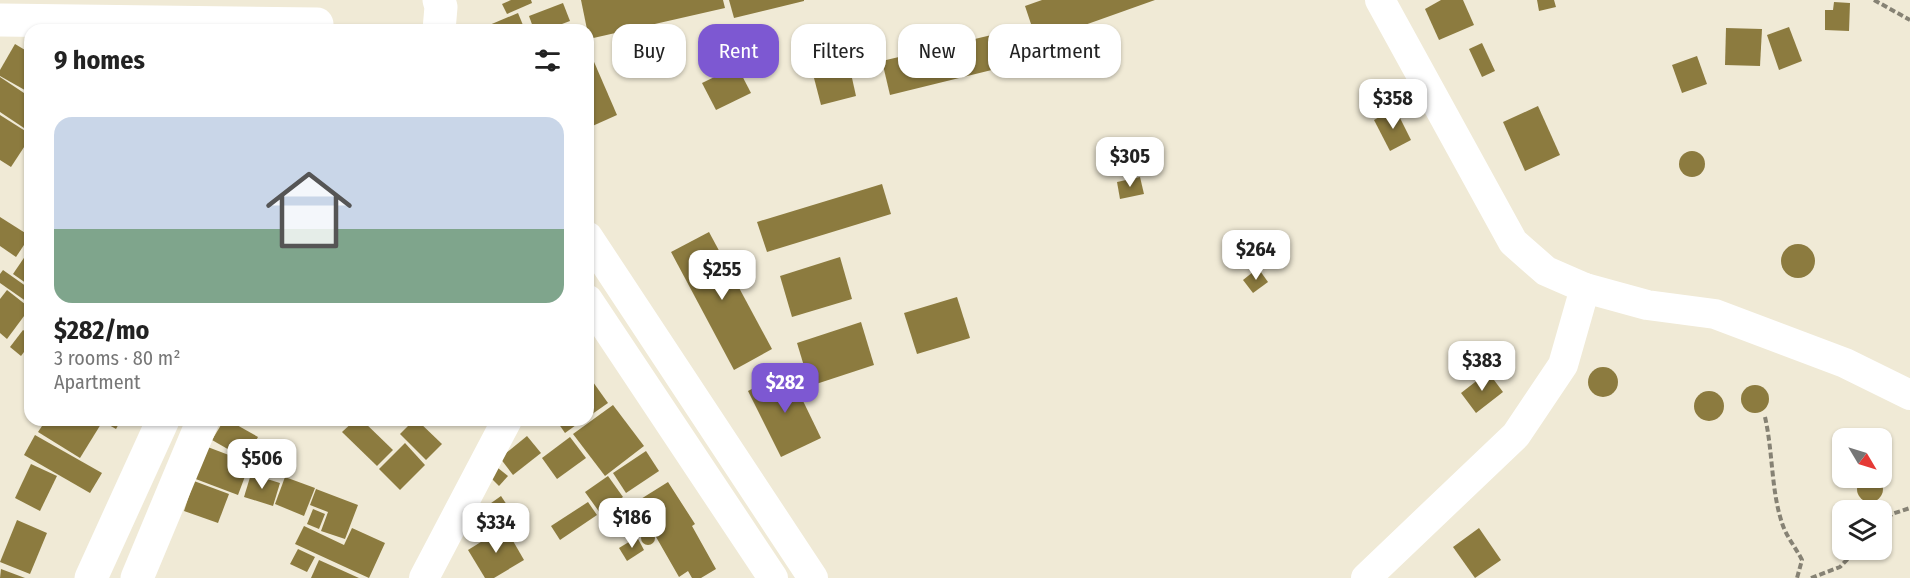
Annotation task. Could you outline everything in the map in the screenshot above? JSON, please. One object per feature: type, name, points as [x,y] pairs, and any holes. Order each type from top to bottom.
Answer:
[{"type":"main road","points":[[0,20],[318,18]]},
{"type":"main road","points":[[101,575],[161,426]]},
{"type":"main road","points":[[136,578],[200,426]]},
{"type":"street","points":[[1380,0],[1513,242],[1546,271],[1585,288],[1647,305],[1715,314],[1845,363],[1910,395]]},
{"type":"street","points":[[594,246],[813,578]]},
{"type":"street","points":[[1366,578],[1516,435],[1563,365],[1585,288]]},
{"type":"street","points":[[594,307],[625,292]]},
{"type":"street","points":[[594,315],[773,578]]},
{"type":"street","points":[[432,573],[504,426]]},
{"type":"path","points":[[1874,0],[1910,20]]},
{"type":"path","points":[[1765,417],[1771,443],[1774,481],[1782,524],[1802,560],[1797,578]]},
{"type":"path","points":[[1892,514],[1910,508]]},
{"type":"path","points":[[1810,578],[1840,567],[1847,560]]},
{"type":"building","points":[[511,0],[531,0],[532,3],[507,14],[502,4]]},
{"type":"building","points":[[581,0],[723,0],[725,8],[655,24],[612,24],[612,34],[594,38],[594,24],[586,24]]},
{"type":"building","points":[[729,0],[804,0],[804,1],[734,18]]},
{"type":"building","points":[[1042,0],[1155,0],[1088,24],[1031,24],[1025,6]]},
{"type":"building","points":[[1441,0],[1463,0],[1474,25],[1439,40],[1425,9]]},
{"type":"building","points":[[1537,0],[1554,0],[1556,7],[1539,11]]},
{"type":"building","points":[[1834,2],[1850,3],[1849,31],[1825,30],[1825,10],[1833,10]]},
{"type":"building","points":[[563,3],[570,21],[562,24],[532,24],[529,16]]},
{"type":"building","points":[[518,13],[523,24],[492,24]]},
{"type":"building","points":[[1789,27],[1802,61],[1779,70],[1767,35]]},
{"type":"building","points":[[1726,28],[1762,29],[1760,66],[1725,65]]},
{"type":"building","points":[[988,36],[988,71],[976,74],[976,39]]},
{"type":"building","points":[[1482,43],[1495,71],[1482,77],[1469,49]]},
{"type":"building","points":[[15,44],[24,49],[24,90],[0,76],[0,70]]},
{"type":"building","points":[[1697,56],[1707,84],[1682,93],[1672,65]]},
{"type":"building","points":[[898,57],[898,78],[959,78],[890,95],[886,78],[886,60]]},
{"type":"building","points":[[594,62],[617,115],[594,125]]},
{"type":"building","points":[[0,77],[24,93],[24,128],[0,112]]},
{"type":"building","points":[[712,78],[743,78],[751,93],[716,110],[702,83]]},
{"type":"building","points":[[814,78],[852,78],[856,96],[821,105]]},
{"type":"building","points":[[1538,106],[1560,155],[1525,171],[1503,122]]},
{"type":"building","points":[[1395,108],[1411,140],[1390,151],[1374,120]]},
{"type":"building","points":[[0,115],[24,130],[24,147],[11,167],[0,160]]},
{"type":"building","points":[[1692,151],[1701,155],[1705,164],[1701,173],[1692,177],[1683,173],[1679,164],[1683,155]]},
{"type":"building","points":[[1140,177],[1144,194],[1120,199],[1117,182]]},
{"type":"building","points":[[882,184],[891,214],[767,252],[757,222]]},
{"type":"building","points":[[0,217],[24,232],[24,245],[16,257],[0,246]]},
{"type":"building","points":[[709,232],[772,349],[734,370],[671,252]]},
{"type":"building","points":[[1798,244],[1810,249],[1815,261],[1810,273],[1798,278],[1786,273],[1781,261],[1786,249]]},
{"type":"building","points":[[840,257],[852,299],[792,317],[780,276]]},
{"type":"building","points":[[24,258],[24,282],[13,274]]},
{"type":"building","points":[[1258,268],[1268,282],[1253,293],[1243,280]]},
{"type":"building","points":[[3,270],[24,285],[24,300],[0,283],[0,274]]},
{"type":"building","points":[[7,290],[24,303],[24,316],[7,339],[0,333],[0,299]]},
{"type":"building","points":[[957,297],[970,338],[917,354],[904,313]]},
{"type":"building","points":[[861,322],[874,365],[810,386],[797,343]]},
{"type":"building","points":[[24,331],[24,352],[21,356],[10,347]]},
{"type":"building","points":[[1603,367],[1614,371],[1618,382],[1614,393],[1603,397],[1592,393],[1588,382],[1592,371]]},
{"type":"building","points":[[788,370],[821,438],[781,457],[748,391]]},
{"type":"building","points":[[1488,372],[1503,392],[1476,413],[1461,393]]},
{"type":"building","points":[[594,383],[608,403],[594,413]]},
{"type":"building","points":[[1755,385],[1765,389],[1769,399],[1765,409],[1755,413],[1745,409],[1741,399],[1745,389]]},
{"type":"building","points":[[1709,391],[1720,395],[1724,406],[1720,417],[1709,421],[1698,417],[1694,406],[1698,395]]},
{"type":"building","points":[[613,405],[644,446],[605,476],[573,434],[584,426],[594,426],[594,419]]},
{"type":"building","points":[[42,426],[100,426],[80,458],[38,432]]},
{"type":"building","points":[[220,426],[239,426],[258,437],[245,459],[212,440]]},
{"type":"building","points":[[348,426],[368,426],[393,450],[377,466],[342,432]]},
{"type":"building","points":[[408,426],[423,426],[442,444],[426,460],[400,434]]},
{"type":"building","points":[[560,426],[575,426],[565,433]]},
{"type":"building","points":[[35,435],[102,473],[90,493],[24,455]]},
{"type":"building","points":[[527,436],[541,453],[513,475],[500,458]]},
{"type":"building","points":[[570,437],[586,458],[557,479],[542,458]]},
{"type":"building","points":[[405,443],[425,465],[400,490],[379,469]]},
{"type":"building","points":[[205,446],[250,463],[238,495],[193,478]]},
{"type":"building","points":[[646,451],[659,471],[626,493],[613,473]]},
{"type":"building","points":[[31,464],[57,476],[40,511],[15,498]]},
{"type":"building","points":[[498,468],[508,476],[499,486],[490,477]]},
{"type":"building","points":[[251,474],[280,483],[273,506],[244,497]]},
{"type":"building","points":[[608,476],[623,497],[600,513],[585,492]]},
{"type":"building","points":[[285,477],[315,488],[304,516],[275,504]]},
{"type":"building","points":[[194,481],[229,494],[218,523],[184,511]]},
{"type":"building","points":[[668,482],[695,524],[692,526],[716,569],[701,578],[692,578],[688,571],[679,577],[636,502]]},
{"type":"building","points":[[1857,488],[1883,488],[1882,494],[1876,500],[1864,500],[1857,489]]},
{"type":"building","points":[[316,489],[358,505],[345,539],[321,531],[328,512],[310,505]]},
{"type":"building","points":[[501,496],[511,511],[470,539],[460,525]]},
{"type":"building","points":[[588,502],[597,515],[560,540],[551,526]]},
{"type":"building","points":[[313,509],[325,514],[319,529],[307,524]]},
{"type":"building","points":[[17,520],[47,533],[30,574],[0,562]]},
{"type":"building","points":[[304,526],[344,545],[352,528],[385,543],[369,578],[295,544]]},
{"type":"building","points":[[505,527],[524,560],[494,578],[485,578],[468,550]]},
{"type":"building","points":[[1479,528],[1501,560],[1475,578],[1453,547]]},
{"type":"building","points":[[648,531],[653,533],[655,538],[653,543],[648,545],[643,543],[641,538],[643,533]]},
{"type":"building","points":[[637,537],[644,550],[627,561],[619,548]]},
{"type":"building","points":[[298,549],[315,557],[307,572],[290,564]]},
{"type":"building","points":[[319,560],[359,578],[311,578]]},
{"type":"building","points":[[1,569],[25,578],[0,578]]}]
